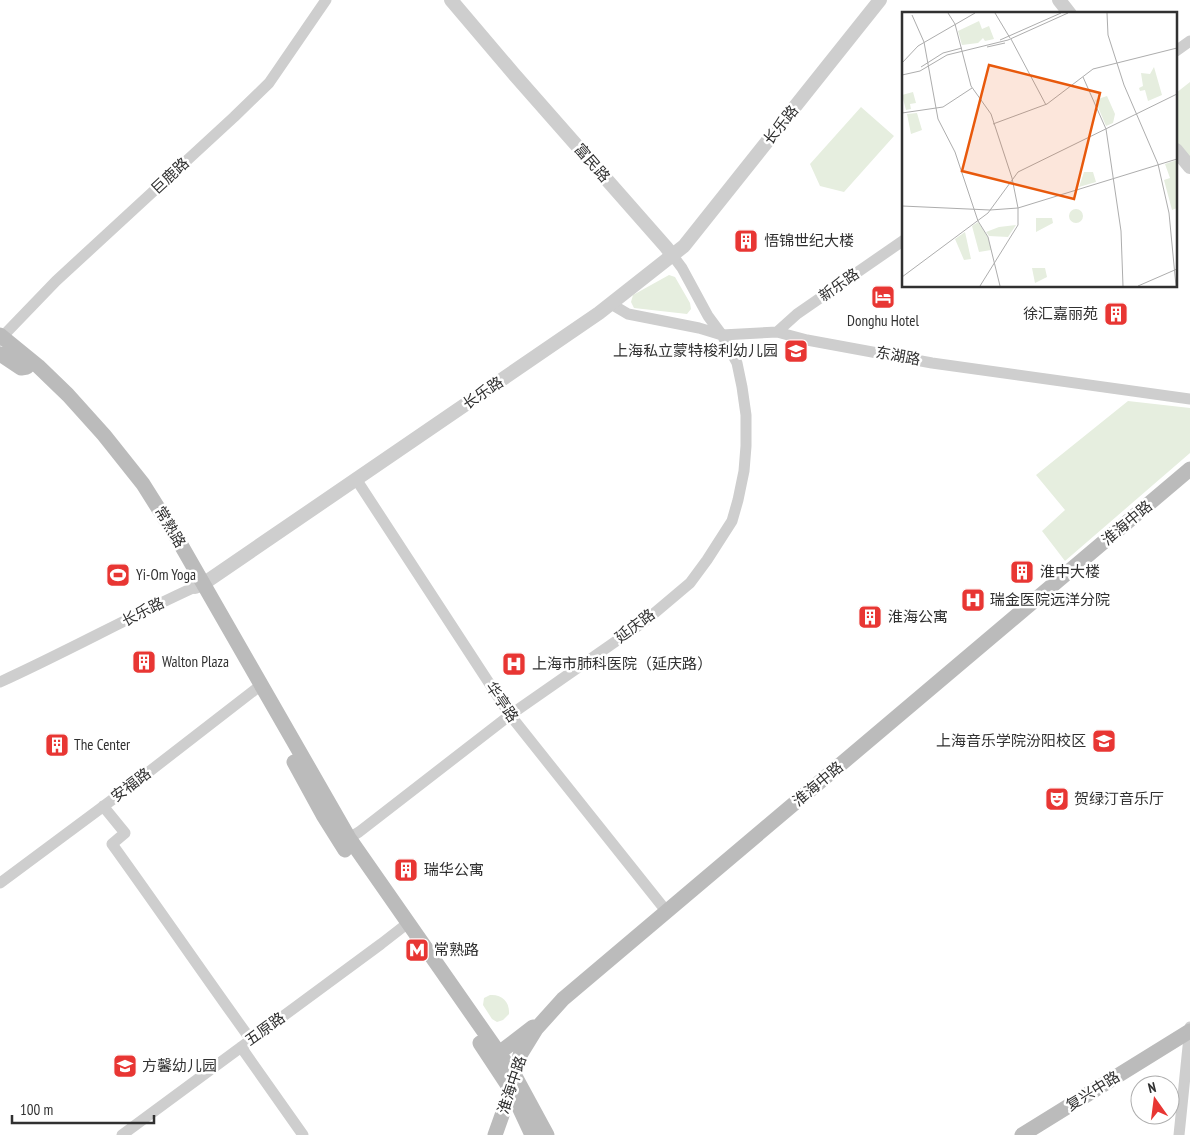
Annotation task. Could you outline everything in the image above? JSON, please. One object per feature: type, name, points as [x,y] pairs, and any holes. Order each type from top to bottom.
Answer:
[{"type":"main road","name":"常熟路","points":[[1,340],[62,400],[110,454],[140,496],[199,586],[258,687],[323,815],[345,841],[404,926],[482,1045],[513,1083]]},
{"type":"main road","name":"常熟路","points":[[1,340],[38,366],[104,434],[143,484],[177,538],[199,586]]},
{"type":"main road","name":"常熟路","points":[[0,354],[21,368],[27,367]]},
{"type":"main road","name":"淮海中路","points":[[495,1135],[513,1083],[520,1055],[536,1030],[563,999],[1190,469]]},
{"type":"main road","name":"常熟路","points":[[404,926],[499,1053],[513,1083]]},
{"type":"main road","points":[[499,1053],[549,1015]]},
{"type":"main road","name":"复兴中路","points":[[1022,1135],[1190,1029]]},
{"type":"main road","points":[[513,1083],[532,1135]]},
{"type":"main road","points":[[513,1083],[547,1135]]},
{"type":"street","name":"巨鹿路","points":[[1,340],[56,281],[269,83],[326,0]]},
{"type":"street","name":"富民路","points":[[451,0],[666,247],[682,268],[708,316],[722,335]]},
{"type":"street","name":"长乐路","points":[[0,682],[199,586],[599,313],[673,256],[684,246],[880,0]]},
{"type":"street","points":[[1059,0],[1068,12]]},
{"type":"street","points":[[1178,50],[1190,41]]},
{"type":"street","points":[[1178,152],[1190,167]]},
{"type":"street","name":"新乐路","points":[[777,332],[797,314],[902,241]]},
{"type":"street","name":"东湖路","points":[[611,304],[628,314],[698,328],[722,335],[777,332],[807,340],[932,363],[1190,398]]},
{"type":"street","name":"延庆路","points":[[345,841],[510,714],[645,621],[690,583],[732,521],[744,471],[746,414],[742,388],[737,363],[722,335]]},
{"type":"street","name":"华亭路","points":[[356,479],[510,714],[667,912]]},
{"type":"street","name":"安福路","points":[[0,883],[258,687]]},
{"type":"street","points":[[103,806],[125,833],[112,844],[246,1044],[303,1135]]},
{"type":"street","name":"五原路","points":[[122,1135],[404,926]]},
{"type":"street","points":[[1179,1135],[1190,1029]]},
{"type":"green space","points":[[1190,82],[1190,166],[1178,151],[1178,91]]},
{"type":"green space","points":[[861,107],[894,136],[844,192],[820,186],[810,164]]},
{"type":"green space","points":[[669,275],[675,277],[690,303],[691,309],[687,314],[634,308],[631,302],[633,295]]},
{"type":"green space","points":[[1128,401],[1190,408],[1190,453],[1065,561],[1042,531],[1065,510],[1036,475]]},
{"type":"green space","points":[[490,995],[502,997],[507,1002],[509,1014],[503,1020],[497,1022],[492,1019],[483,1005],[484,998]]},
{"type":"place","name":"悟锦世纪大楼","points":[[746,241]]},
{"type":"place","name":"Donghu Hotel","points":[[883,297]]},
{"type":"place","name":"徐汇嘉丽苑","points":[[1116,314]]},
{"type":"place","name":"上海私立蒙特梭利幼儿园","points":[[796,351]]},
{"type":"place","name":"淮中大楼","points":[[1022,572]]},
{"type":"place","name":"Yi-Om Yoga","points":[[118,575]]},
{"type":"place","name":"瑞金医院远洋分院","points":[[973,600]]},
{"type":"place","name":"淮海公寓","points":[[870,617]]},
{"type":"place","name":"Walton Plaza","points":[[144,662]]},
{"type":"place","name":"上海市肺科医院（延庆路）","points":[[514,664]]},
{"type":"place","name":"上海音乐学院汾阳校区","points":[[1104,741]]},
{"type":"place","name":"The Center","points":[[57,745]]},
{"type":"place","name":"贺绿汀音乐厅","points":[[1057,799]]},
{"type":"place","name":"瑞华公寓","points":[[406,870]]},
{"type":"place","name":"常熟路","points":[[417,950]]},
{"type":"place","name":"方馨幼儿园","points":[[125,1066]]}]
